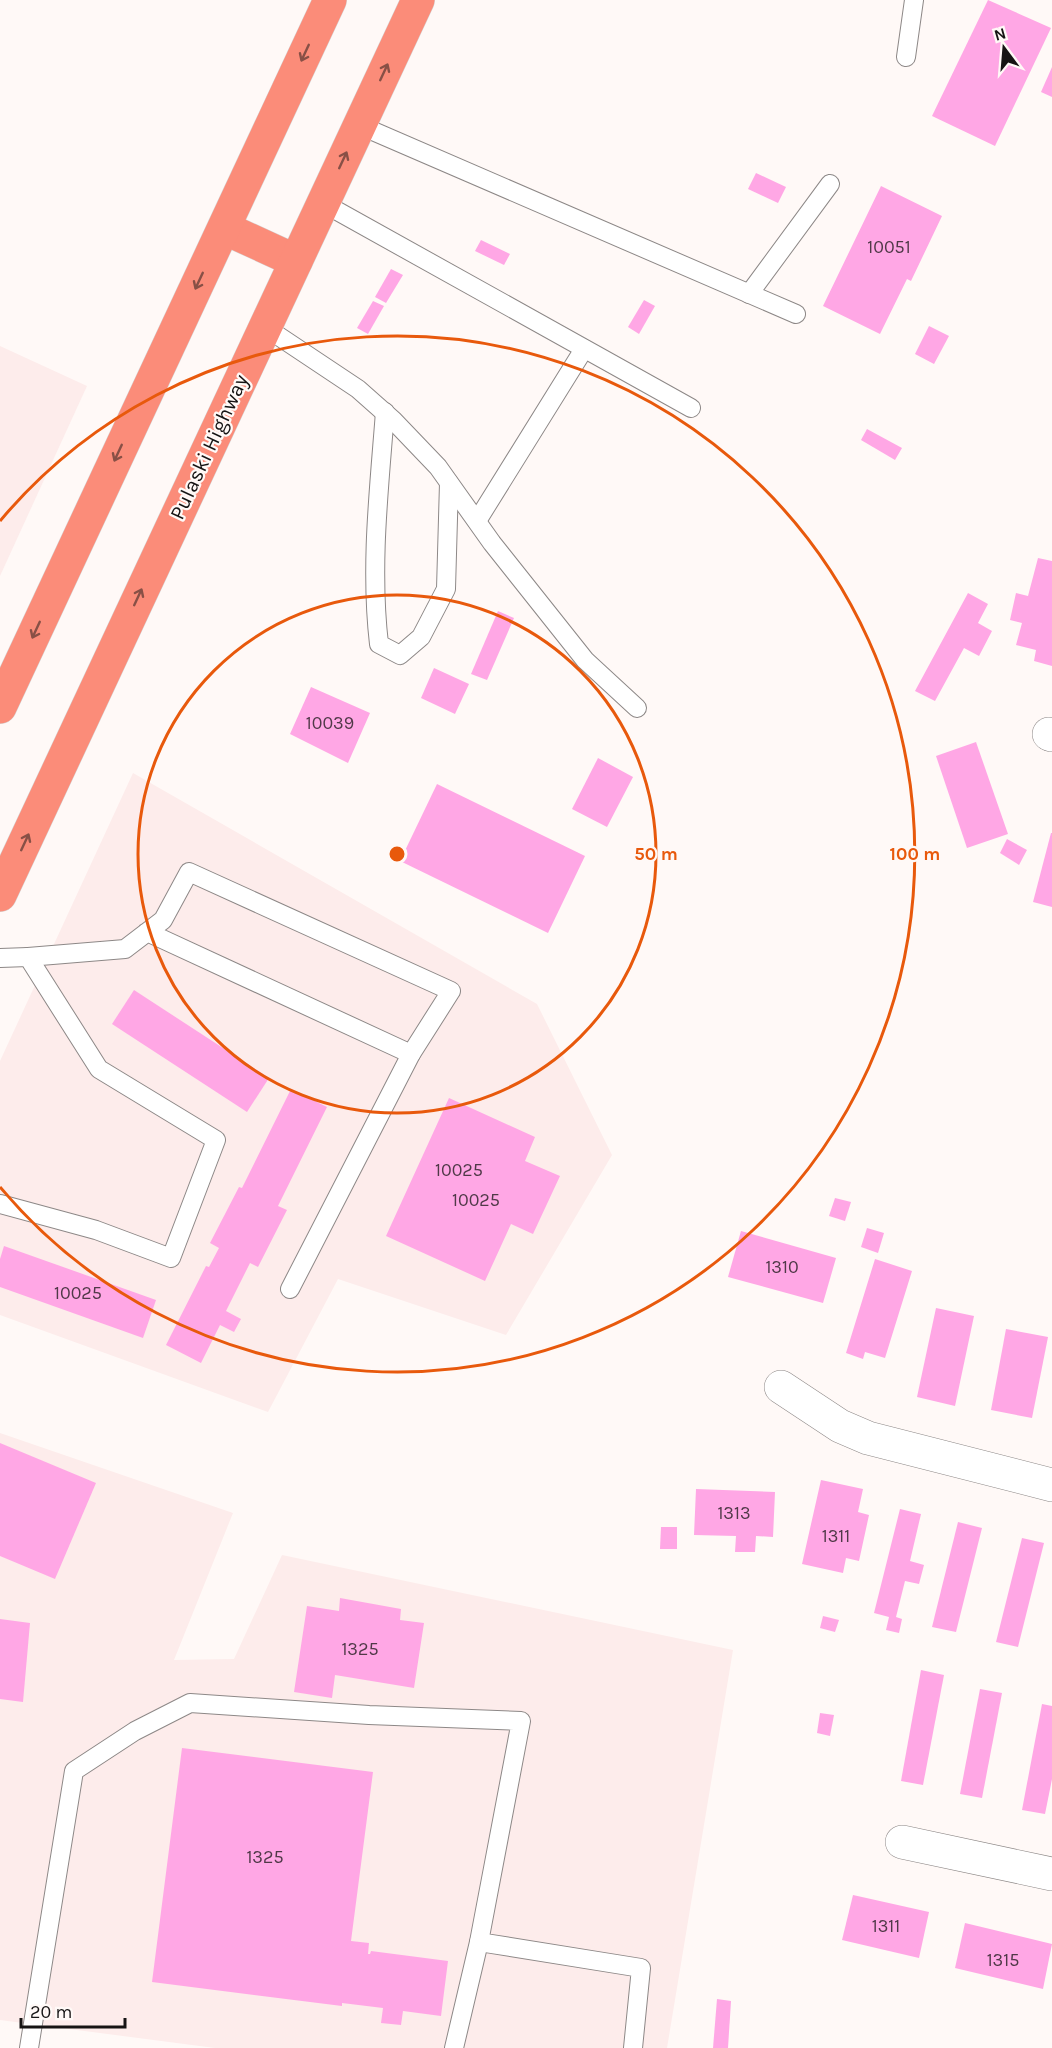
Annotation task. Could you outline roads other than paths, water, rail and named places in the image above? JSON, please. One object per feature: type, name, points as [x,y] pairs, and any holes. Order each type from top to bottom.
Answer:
[{"type":"highway","points":[[0,707],[330,0]]},
{"type":"highway","name":"Pulaski Highway","points":[[0,895],[418,0]]},
{"type":"highway","points":[[224,228],[296,261]]},
{"type":"street","points":[[781,1387],[840,1426],[868,1438],[1052,1485]]},
{"type":"street","points":[[902,1842],[1052,1874]]},
{"type":"lane","points":[[906,57],[914,0]]},
{"type":"lane","points":[[359,125],[796,314]]},
{"type":"lane","points":[[749,294],[830,184]]},
{"type":"lane","points":[[323,203],[691,408]]},
{"type":"lane","points":[[265,327],[358,388],[385,412],[438,467],[585,660],[637,708]]},
{"type":"lane","points":[[477,521],[584,349]]},
{"type":"lane","points":[[385,412],[376,534],[375,609],[379,644],[400,655],[421,637],[446,589],[449,483]]},
{"type":"lane","points":[[0,958],[125,949],[164,920],[189,872],[451,991],[411,1054],[290,1289]]},
{"type":"lane","points":[[147,932],[411,1054]]},
{"type":"lane","points":[[0,1204],[96,1230],[171,1258],[216,1140],[99,1069],[28,957]]},
{"type":"lane","points":[[29,2048],[74,1771],[135,1731],[190,1703],[369,1715],[521,1721],[479,1941],[454,2048]]},
{"type":"lane","points":[[479,1941],[640,1968],[633,2048]]}]
